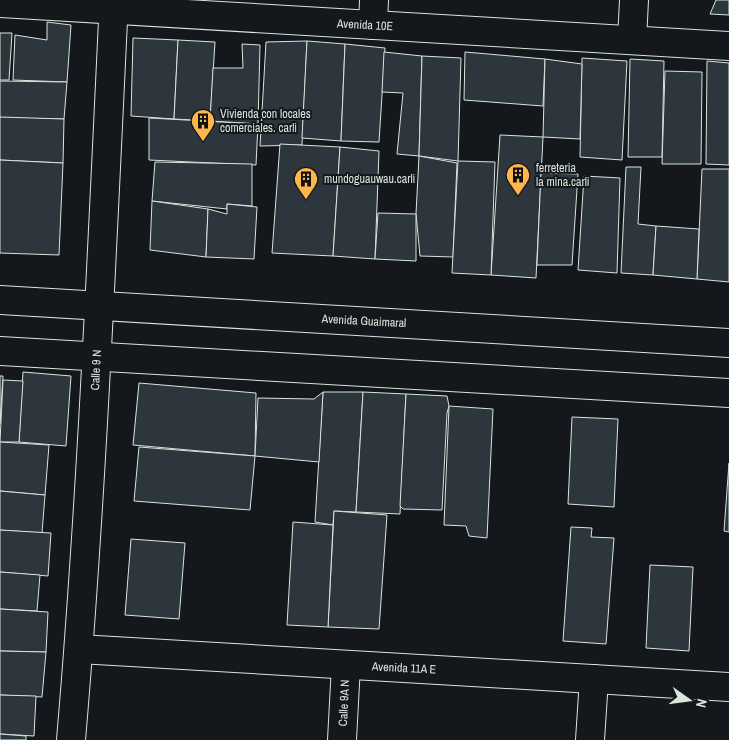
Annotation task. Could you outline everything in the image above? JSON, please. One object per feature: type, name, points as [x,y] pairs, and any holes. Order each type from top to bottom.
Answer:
[{"type":"street","points":[[632,40],[634,0]]},
{"type":"street","name":"Avenida 10E","points":[[0,3],[373,13],[632,40],[729,46]]},
{"type":"street","name":"Calle 9 N","points":[[71,740],[79,650],[97,357],[114,5]]},
{"type":"street","name":"Avenida Guaimaral","points":[[0,300],[729,343]]},
{"type":"street","points":[[0,351],[729,393]]},
{"type":"street","name":"Avenida 11A E","points":[[79,650],[729,687]]},
{"type":"street","name":"Calle 9A N","points":[[342,740],[346,665]]},
{"type":"street","points":[[590,740],[594,678]]},
{"type":"building","points":[[716,0],[729,0],[729,15],[710,14]]},
{"type":"building","points":[[47,22],[71,25],[67,82],[13,80],[15,35],[47,40]]},
{"type":"building","points":[[0,33],[12,33],[9,80],[0,80]]},
{"type":"building","points":[[133,38],[178,40],[174,119],[131,116]]},
{"type":"building","points":[[178,40],[215,42],[210,121],[174,119]]},
{"type":"building","points":[[307,41],[302,145],[260,146],[266,42]]},
{"type":"building","points":[[307,41],[345,44],[341,141],[302,138]]},
{"type":"building","points":[[242,44],[260,45],[258,124],[210,121],[213,68],[243,68]]},
{"type":"building","points":[[345,44],[385,48],[379,142],[341,141]]},
{"type":"building","points":[[384,52],[422,56],[419,156],[397,154],[403,93],[382,92]]},
{"type":"building","points":[[465,52],[545,59],[543,106],[464,100]]},
{"type":"building","points":[[422,56],[461,58],[458,161],[419,156]]},
{"type":"building","points":[[582,58],[627,61],[622,160],[580,157]]},
{"type":"building","points":[[545,59],[582,64],[580,139],[543,137]]},
{"type":"building","points":[[630,59],[664,61],[662,157],[628,157]]},
{"type":"building","points":[[707,61],[729,63],[729,165],[706,164]]},
{"type":"building","points":[[665,71],[702,72],[701,164],[662,164]]},
{"type":"building","points":[[0,81],[67,82],[64,119],[0,118]]},
{"type":"building","points":[[0,117],[64,119],[63,163],[0,160]]},
{"type":"building","name":"Vivienda con locales comerciales. carli","points":[[149,118],[258,124],[256,165],[149,160]]},
{"type":"building","name":"ferreteria la mina.carli","points":[[500,135],[543,137],[536,278],[491,275]]},
{"type":"building","name":"mundoguauwau.carli","points":[[280,144],[340,147],[333,256],[272,253]]},
{"type":"building","points":[[340,147],[379,151],[375,259],[333,256]]},
{"type":"building","points":[[419,156],[457,163],[453,257],[420,256],[416,214]]},
{"type":"building","points":[[0,160],[63,163],[59,255],[0,253]]},
{"type":"building","points":[[458,161],[495,162],[491,275],[452,273]]},
{"type":"building","points":[[155,162],[252,164],[252,206],[227,204],[227,209],[152,201]]},
{"type":"building","points":[[626,167],[641,167],[638,224],[656,226],[653,275],[621,273]]},
{"type":"building","points":[[702,169],[729,169],[729,282],[697,279]]},
{"type":"building","points":[[541,173],[578,174],[572,265],[537,265]]},
{"type":"building","points":[[584,176],[620,178],[617,273],[578,270]]},
{"type":"building","points":[[152,201],[208,209],[206,257],[150,250]]},
{"type":"building","points":[[227,204],[257,207],[254,259],[206,257],[208,209],[227,214]]},
{"type":"building","points":[[378,213],[416,214],[416,261],[375,259]]},
{"type":"building","points":[[656,226],[699,229],[697,279],[653,275]]},
{"type":"building","points":[[23,372],[71,376],[66,446],[19,442]]},
{"type":"building","points":[[0,376],[3,376],[0,424]]},
{"type":"building","points":[[3,380],[23,381],[19,442],[0,442]]},
{"type":"building","points":[[139,383],[256,393],[255,456],[133,445]]},
{"type":"building","points":[[323,392],[363,392],[356,512],[334,511],[333,525],[315,522]]},
{"type":"building","points":[[323,392],[319,462],[255,456],[258,398],[314,399]]},
{"type":"building","points":[[363,392],[406,394],[400,514],[356,512]]},
{"type":"building","points":[[406,394],[447,396],[449,406],[447,413],[442,510],[403,509],[400,506]]},
{"type":"building","points":[[449,406],[493,409],[487,538],[469,536],[466,526],[444,525]]},
{"type":"building","points":[[572,417],[618,419],[614,507],[568,504]]},
{"type":"building","points":[[0,442],[49,445],[45,495],[0,491]]},
{"type":"building","points":[[139,447],[255,456],[250,510],[134,501]]},
{"type":"building","points":[[729,463],[729,532],[724,531]]},
{"type":"building","points":[[0,491],[45,495],[42,533],[0,530]]},
{"type":"building","points":[[334,511],[387,515],[379,629],[328,627]]},
{"type":"building","points":[[293,522],[333,525],[328,627],[287,625]]},
{"type":"building","points":[[571,527],[592,528],[591,537],[614,538],[606,644],[563,641]]},
{"type":"building","points":[[0,530],[51,533],[48,576],[0,572]]},
{"type":"building","points":[[131,539],[185,543],[179,619],[125,615]]},
{"type":"building","points":[[650,565],[693,567],[689,651],[646,648]]},
{"type":"building","points":[[0,572],[40,575],[37,611],[0,609]]},
{"type":"building","points":[[0,609],[48,612],[46,652],[0,651]]},
{"type":"building","points":[[0,651],[46,652],[42,697],[0,695]]},
{"type":"building","points":[[0,695],[36,696],[34,736],[0,734]]},
{"type":"building","points":[[0,734],[26,736],[26,740],[0,740]]},
{"type":"place","name":"Vivienda con locales comerciales. carli","points":[[203,142]]},
{"type":"place","name":"ferreteria la mina.carli","points":[[518,196]]},
{"type":"place","name":"mundoguauwau.carli","points":[[306,200]]}]
